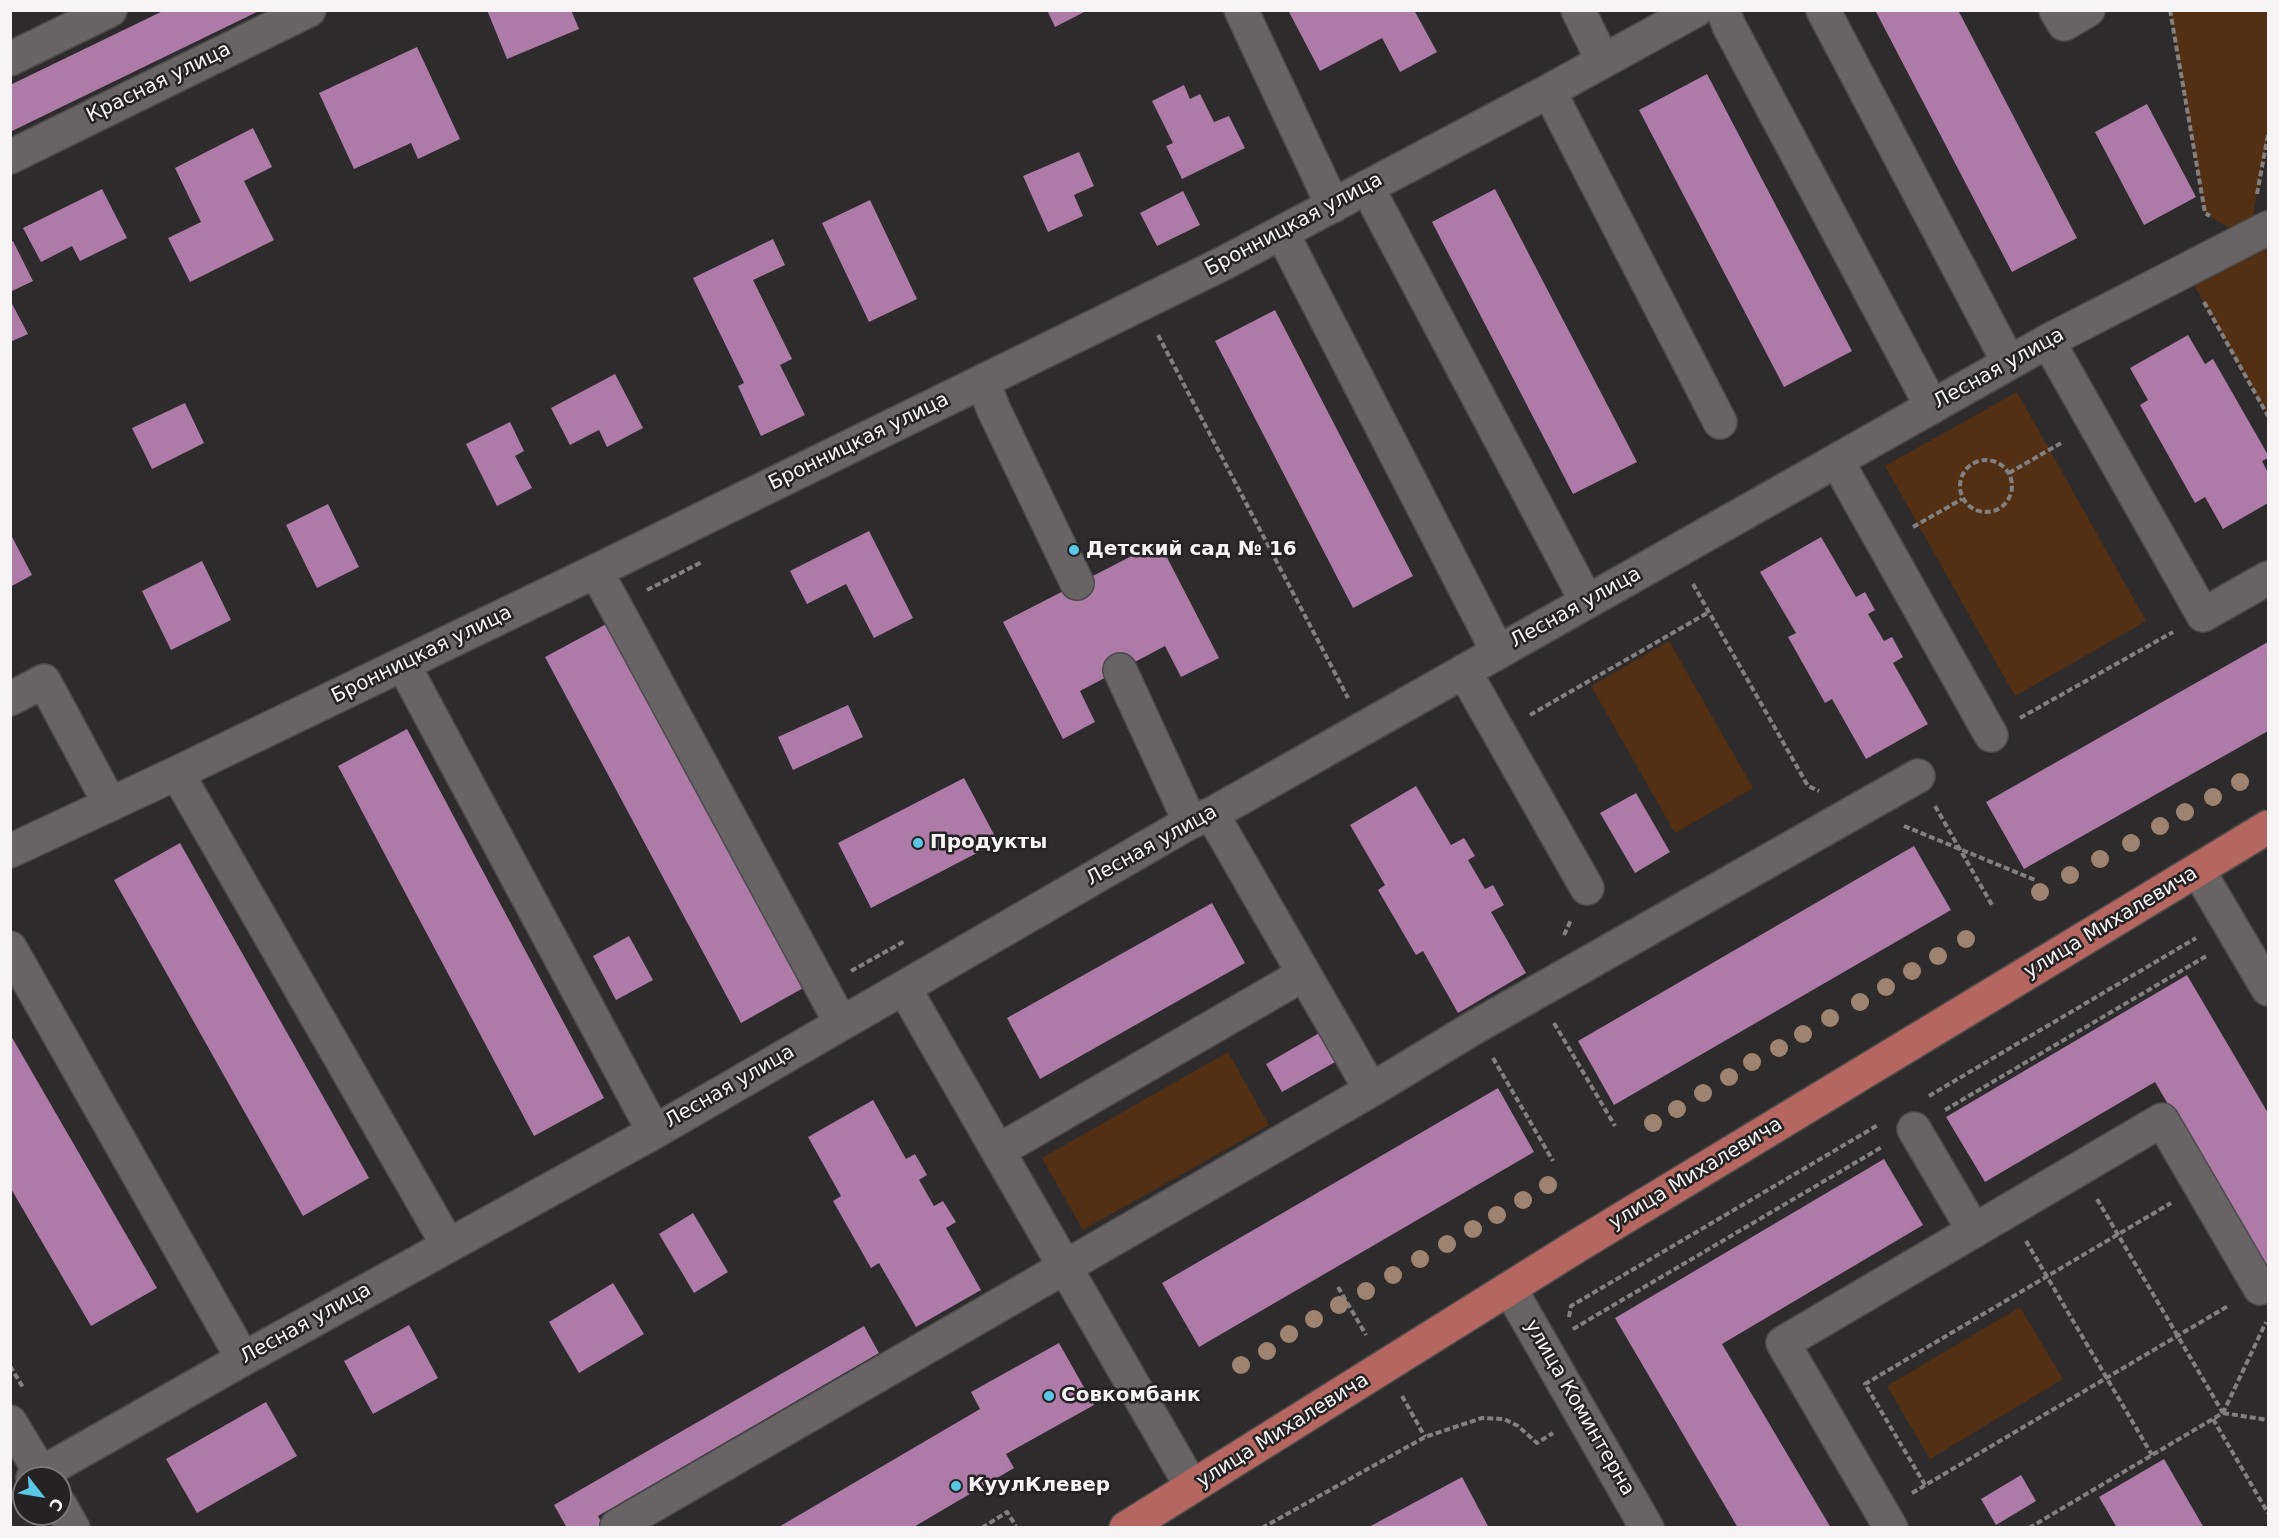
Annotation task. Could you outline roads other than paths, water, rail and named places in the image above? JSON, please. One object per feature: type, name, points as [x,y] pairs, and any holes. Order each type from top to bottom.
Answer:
[{"type":"main road","name":"улица Михалевича","points":[[1126,1527],[1577,1246],[2268,827]]},
{"type":"street","points":[[10,59],[110,10]]},
{"type":"street","name":"Красная улица","points":[[10,157],[309,10]]},
{"type":"street","points":[[1241,10],[1333,206]]},
{"type":"street","points":[[1578,10],[1603,61]]},
{"type":"street","name":"Бронницкая улица","points":[[10,851],[596,571],[1142,304],[1333,206],[1696,10]]},
{"type":"street","points":[[1723,10],[1729,26],[1932,407]]},
{"type":"street","points":[[1823,10],[2009,363]]},
{"type":"street","points":[[2056,10],[2064,24],[2088,10]]},
{"type":"street","points":[[1549,91],[1720,422]]},
{"type":"street","points":[[1367,187],[1587,602]]},
{"type":"street","points":[[1282,233],[1498,652]]},
{"type":"street","name":"Лесная улица","points":[[56,1466],[243,1359],[654,1132],[1201,818],[2048,341],[2185,269],[2258,234]]},
{"type":"street","points":[[2048,341],[2203,615],[2268,578]]},
{"type":"street","points":[[983,381],[993,408],[1077,583]]},
{"type":"street","points":[[1837,461],[1991,735]]},
{"type":"street","points":[[596,571],[841,1023]]},
{"type":"street","points":[[403,664],[654,1132]]},
{"type":"street","points":[[1120,670],[1201,818],[1304,974],[1371,1090]]},
{"type":"street","points":[[1464,671],[1587,888]]},
{"type":"street","points":[[10,699],[44,681],[111,804]]},
{"type":"street","points":[[177,773],[448,1245]]},
{"type":"street","points":[[617,1526],[1371,1090],[1475,1027],[1918,776]]},
{"type":"street","points":[[2198,870],[2268,989]]},
{"type":"street","points":[[10,948],[243,1359]]},
{"type":"street","points":[[998,1151],[1304,974]]},
{"type":"street","points":[[904,987],[1192,1487]]},
{"type":"street","points":[[1886,1519],[1783,1343],[2079,1168],[2162,1120],[2266,1295]]},
{"type":"street","points":[[1914,1129],[1974,1230]]},
{"type":"street","name":"улица Коминтерна","points":[[1510,1289],[1647,1527]]},
{"type":"street","points":[[10,1422],[30,1466]]},
{"type":"place","name":"Детский сад № 16","points":[[1074,550]]},
{"type":"place","name":"Продукты","points":[[918,843]]},
{"type":"place","name":"Совкомбанк","points":[[1049,1396]]},
{"type":"place","name":"КуулКлевер","points":[[956,1486]]}]
